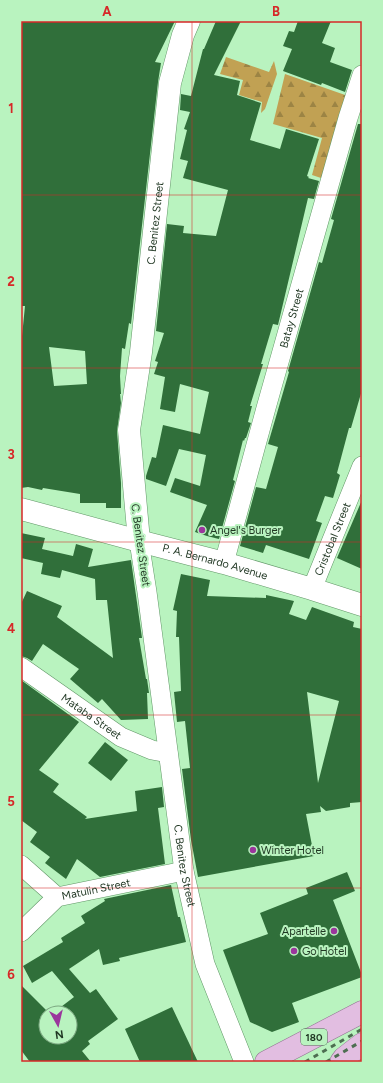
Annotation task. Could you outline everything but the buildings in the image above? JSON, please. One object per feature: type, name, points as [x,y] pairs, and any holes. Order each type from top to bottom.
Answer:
[{"type":"main road","name":"180","points":[[266,1062],[362,1012]]},
{"type":"main road","points":[[341,1062],[362,1044]]},
{"type":"street","name":"C. Benitez Street","points":[[189,21],[183,35],[170,83],[141,352],[128,430],[139,542],[184,871],[205,964],[244,1062]]},
{"type":"street","name":"Batay Street","points":[[224,563],[348,118],[362,75]]},
{"type":"street","name":"Cristobal Street","points":[[312,588],[362,466]]},
{"type":"street","name":"P. A. Bernardo Avenue","points":[[21,509],[139,542],[224,563],[312,588],[362,605]]},
{"type":"street","name":"Mataba Street","points":[[21,667],[121,737],[152,750],[168,753]]},
{"type":"street","points":[[21,865],[57,897]]},
{"type":"street","name":"Matulin Street","points":[[21,932],[57,897],[184,871]]},
{"type":"green space","points":[[226,57],[269,72],[274,61],[277,74],[265,109],[261,113],[262,102],[239,95],[243,80],[220,74]]},
{"type":"green space","points":[[285,74],[348,96],[324,179],[312,175],[322,138],[273,124]]},
{"type":"railway","points":[[305,1062],[362,1029]]},
{"type":"railway","points":[[326,1062],[362,1041]]},
{"type":"place","name":"Angel's Burger","points":[[202,530]]},
{"type":"place","name":"Winter Hotel","points":[[253,850]]},
{"type":"place","name":"Apartelle","points":[[334,931]]},
{"type":"place","name":"Go Hotel","points":[[294,951]]}]
